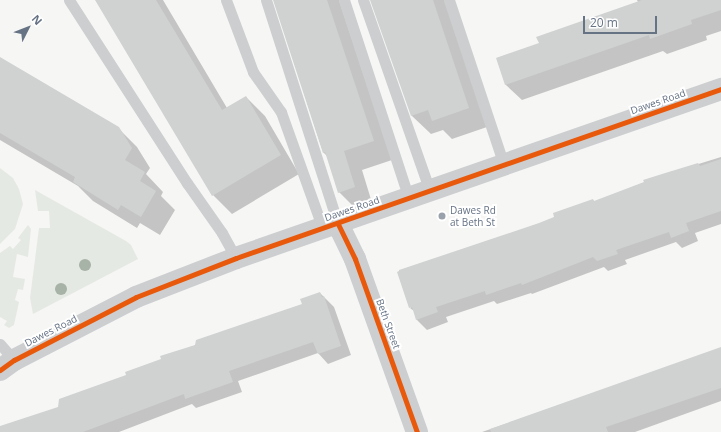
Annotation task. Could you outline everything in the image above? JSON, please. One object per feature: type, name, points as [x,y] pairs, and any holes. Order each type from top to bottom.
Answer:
[{"type":"street","name":"Dawes Road","points":[[7,365],[136,297],[236,258],[409,199],[721,89]]},
{"type":"street","name":"Beth Street","points":[[330,226],[355,259],[418,432]]},
{"type":"lane","points":[[69,0],[187,183],[222,233],[236,258]]},
{"type":"lane","points":[[226,0],[253,72],[281,112],[330,226]]},
{"type":"lane","points":[[266,0],[330,226]]},
{"type":"lane","points":[[344,0],[409,199]]},
{"type":"lane","points":[[363,0],[430,191]]},
{"type":"lane","points":[[449,0],[504,165]]},
{"type":"lane","points":[[0,344],[7,365]]},
{"type":"shaded area","points":[[0,168],[13,178],[19,189],[23,204],[15,229],[0,244]]},
{"type":"shaded area","points":[[35,190],[126,241],[131,245],[138,259],[33,314],[30,298],[39,228],[50,228],[49,211],[38,211]]},
{"type":"shaded area","points":[[28,225],[31,229],[28,257],[17,254],[13,277],[25,279],[23,290],[18,289],[15,300],[19,302],[14,325],[9,328],[4,325],[7,321],[0,317],[0,253],[10,246],[13,249],[21,240],[18,238]]},
{"type":"building","points":[[95,0],[156,0],[222,110],[246,96],[281,155],[212,196]]},
{"type":"building","points":[[273,0],[327,0],[374,141],[344,151],[355,187],[338,193],[325,152],[323,153]]},
{"type":"building","points":[[370,0],[433,0],[469,108],[432,121],[428,110],[411,116]]},
{"type":"building","points":[[642,0],[721,0],[721,10],[691,20],[692,24],[650,39],[649,35],[505,85],[496,58],[539,43],[536,37]]},
{"type":"building","points":[[0,57],[119,127],[132,148],[125,160],[145,172],[140,181],[156,191],[141,217],[121,205],[118,210],[73,182],[75,177],[0,133]]},
{"type":"building","points":[[721,159],[721,211],[686,223],[689,231],[671,238],[669,232],[616,250],[618,254],[597,261],[593,257],[522,285],[521,283],[486,295],[485,291],[436,307],[438,312],[416,320],[412,307],[409,308],[397,272],[399,270],[539,223],[554,217],[553,213],[593,199],[594,201],[644,182],[643,180],[698,163],[700,166]]},
{"type":"building","points":[[320,292],[322,297],[324,296],[341,346],[318,354],[313,342],[229,371],[233,382],[185,399],[184,394],[83,432],[0,432],[0,426],[58,407],[59,399],[126,375],[125,372],[161,359],[160,356],[195,345],[196,340],[302,304],[300,299]]},
{"type":"building","points":[[721,347],[721,388],[606,427],[608,432],[491,432],[490,429]]},
{"type":"cycle path","points":[[0,370],[14,360],[136,297],[236,258],[721,89]]},
{"type":"cycle path","points":[[338,224],[355,259],[417,432]]},
{"type":"place","name":"Dawes Rd at Beth St","points":[[442,216]]}]
